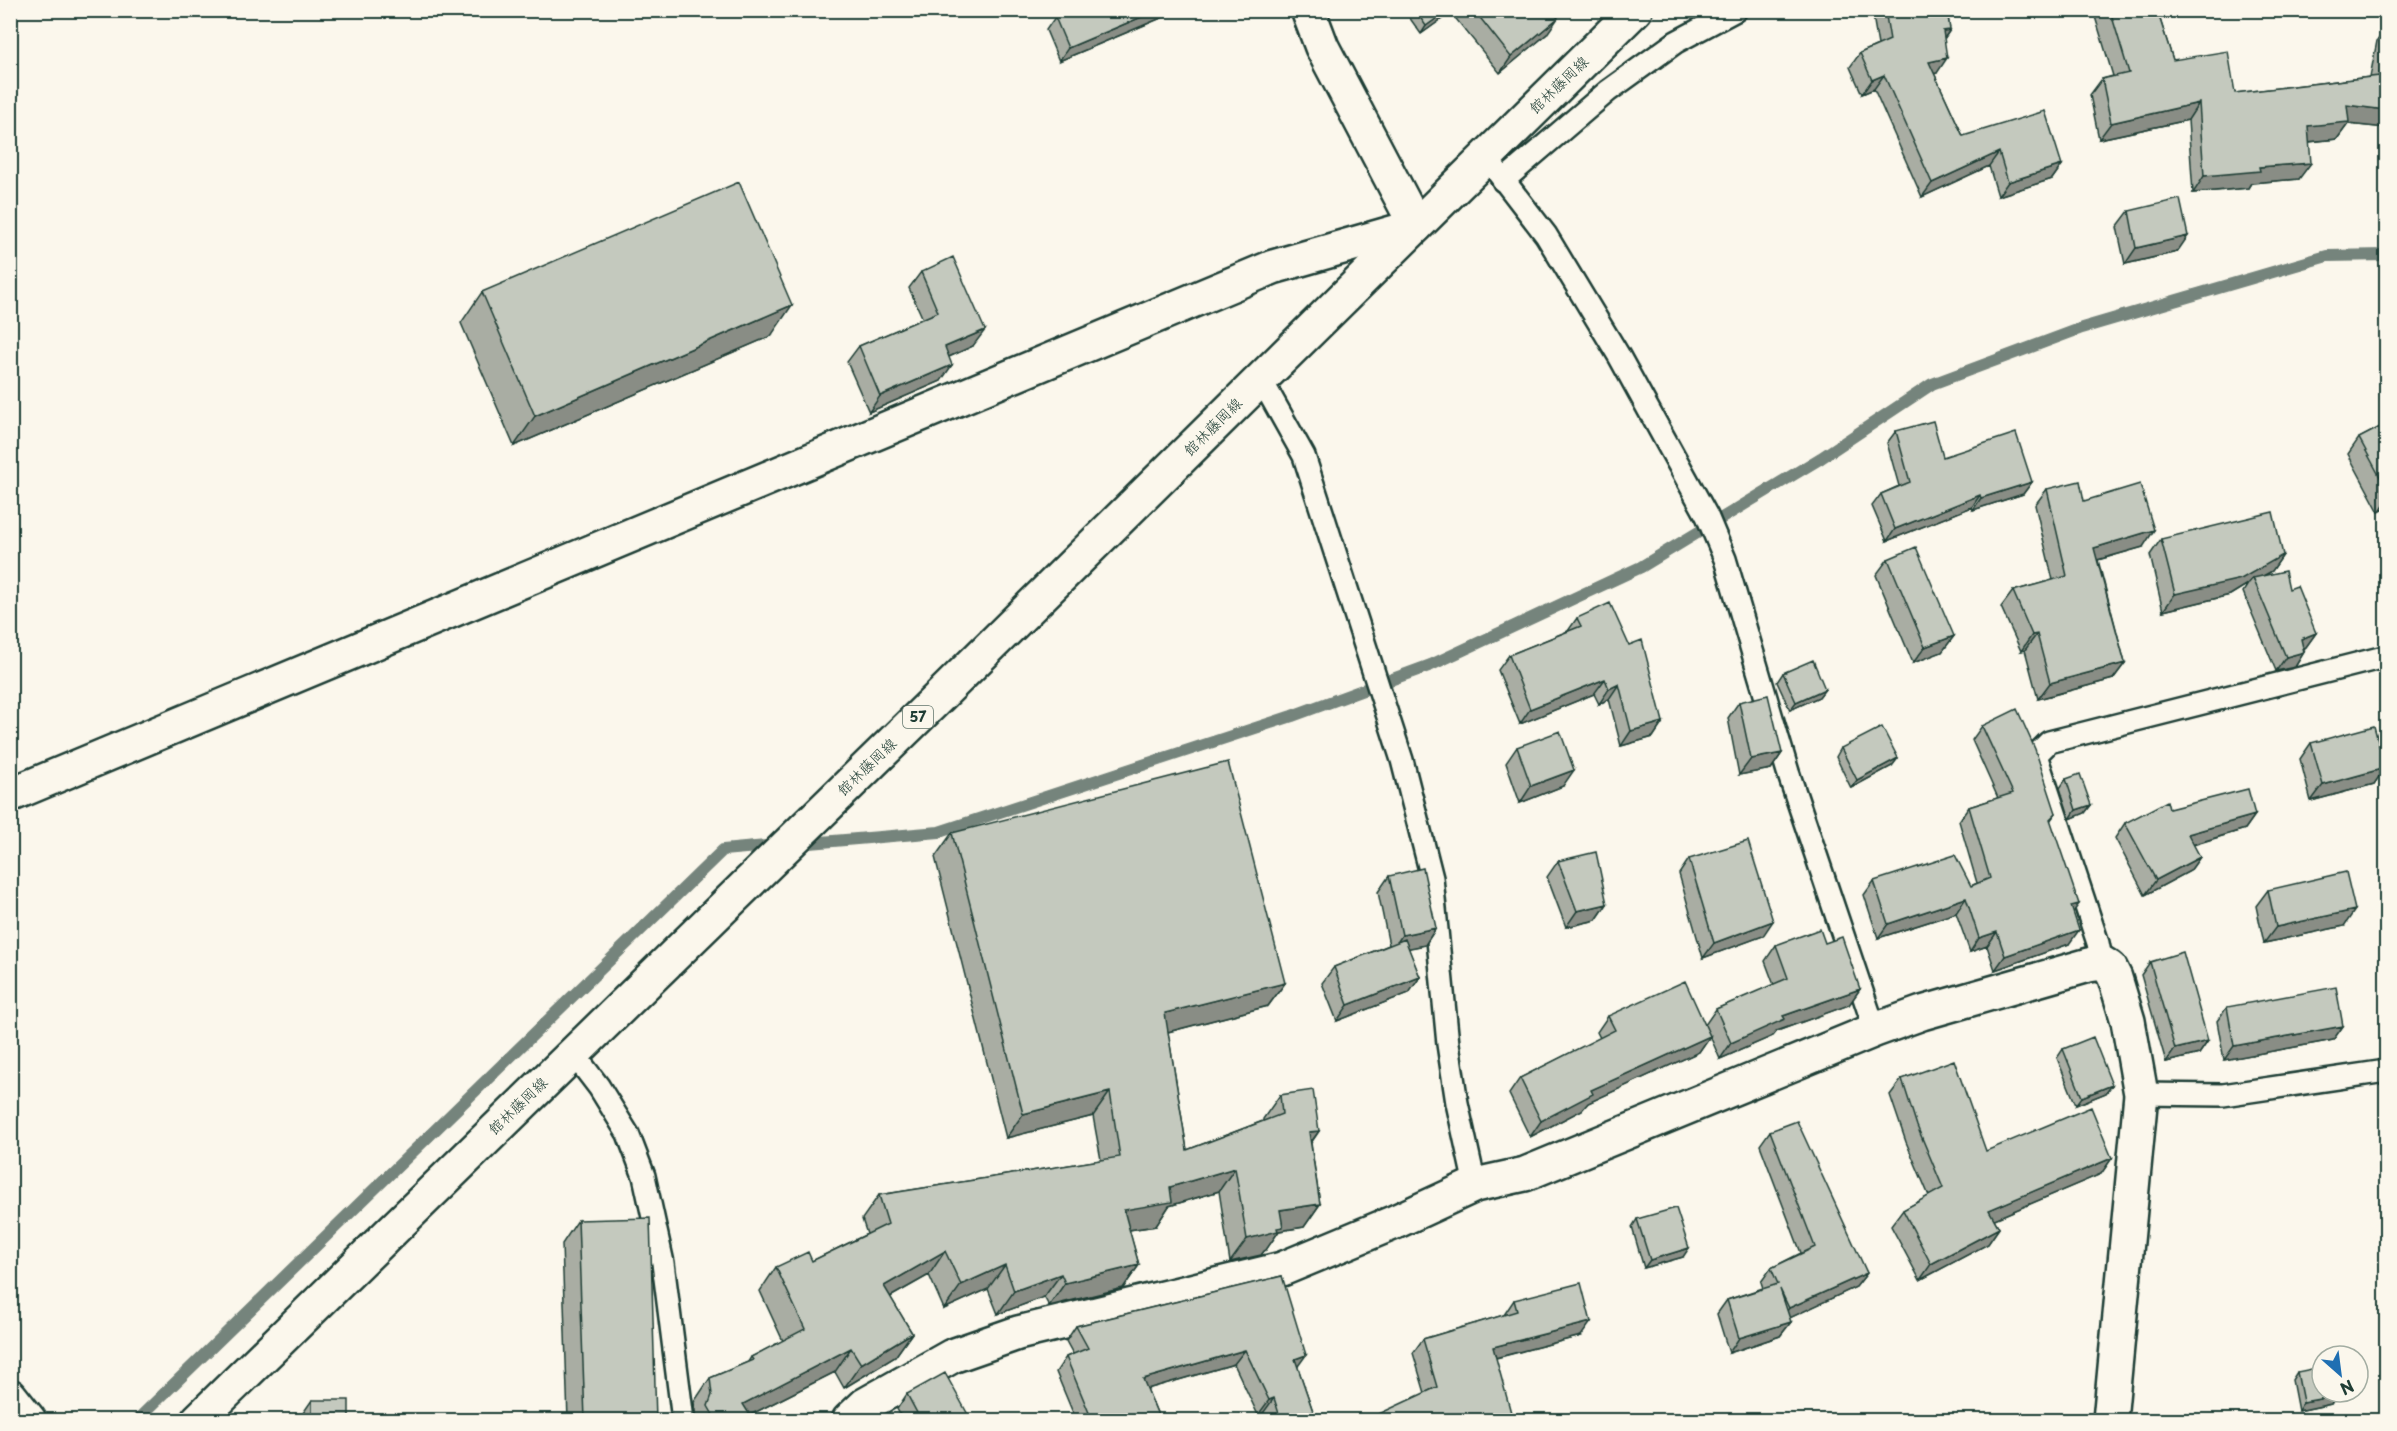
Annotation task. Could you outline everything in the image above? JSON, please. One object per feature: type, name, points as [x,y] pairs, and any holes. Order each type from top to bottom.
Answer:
[{"type":"street","points":[[10,795],[1273,267],[1416,226],[1322,47],[1308,10]]},
{"type":"street","name":"館林藤岡線","points":[[198,1420],[949,687],[1416,226],[1495,169],[1635,10]]},
{"type":"street","points":[[849,1420],[865,1405],[952,1356],[1018,1333],[1282,1269],[1395,1222],[1475,1185],[1525,1174],[1875,1030],[1954,1004],[2102,963],[2110,968],[2115,978],[2128,1021],[2141,1094],[2110,1420]]},
{"type":"street","points":[[10,1396],[29,1420]]},
{"type":"lane","points":[[1736,10],[1676,42],[1495,169],[1546,235],[1620,356],[1707,516],[1725,559],[1788,772],[1875,1030]]},
{"type":"lane","points":[[1261,379],[1304,456],[1402,760],[1432,878],[1448,1044],[1457,1103],[1475,1185]]},
{"type":"lane","points":[[2102,963],[2098,943],[2036,755],[2049,742],[2386,658]]},
{"type":"lane","points":[[573,1053],[599,1087],[628,1134],[644,1176],[663,1263],[683,1420]]},
{"type":"lane","points":[[2141,1094],[2223,1095],[2386,1071]]},
{"type":"building","points":[[1071,10],[1158,10],[1068,48],[1055,17]]},
{"type":"building","points":[[1415,10],[1448,10],[1426,26]]},
{"type":"building","points":[[1474,10],[1552,10],[1558,18],[1511,57]]},
{"type":"building","points":[[1885,10],[1947,10],[1950,30],[1943,31],[1947,58],[1929,62],[1963,136],[2045,111],[2062,165],[2008,182],[1999,152],[1932,183],[1884,75],[1872,80],[1860,53],[1890,40]]},
{"type":"building","points":[[2110,10],[2157,10],[2173,60],[2228,51],[2235,93],[2379,76],[2386,36],[2386,110],[2347,105],[2349,122],[2308,126],[2311,163],[2259,167],[2260,171],[2204,176],[2199,103],[2111,123],[2102,79],[2129,73]]},
{"type":"building","points":[[739,182],[792,305],[535,416],[482,292]]},
{"type":"building","points":[[2180,199],[2188,236],[2136,248],[2129,211]]},
{"type":"building","points":[[953,257],[985,330],[945,347],[952,365],[880,396],[859,346],[938,312],[921,272]]},
{"type":"building","points":[[1933,421],[1943,457],[2016,433],[2032,482],[1981,498],[1980,495],[1895,529],[1881,494],[1910,482],[1896,431]]},
{"type":"building","points":[[2386,424],[2386,488],[2359,438]]},
{"type":"building","points":[[2080,481],[2084,501],[2140,484],[2154,530],[2094,548],[2125,663],[2050,683],[2037,634],[2032,635],[2013,591],[2067,576],[2047,489]]},
{"type":"building","points":[[2273,512],[2283,555],[2241,579],[2175,594],[2161,539]]},
{"type":"building","points":[[1916,547],[1954,636],[1925,647],[1888,559]]},
{"type":"building","points":[[2285,571],[2289,589],[2297,586],[2316,633],[2301,639],[2304,652],[2286,657],[2253,578]]},
{"type":"building","points":[[1610,603],[1629,645],[1642,640],[1663,722],[1631,731],[1619,684],[1609,689],[1605,679],[1530,709],[1509,655],[1581,626],[1577,618]]},
{"type":"building","points":[[1813,660],[1825,689],[1796,702],[1783,673]]},
{"type":"building","points":[[1768,695],[1782,753],[1751,759],[1739,702]]},
{"type":"building","points":[[2017,709],[2035,749],[2056,813],[2050,819],[2079,904],[2071,906],[2079,930],[2005,956],[1997,932],[1979,938],[1966,898],[1888,924],[1874,881],[1955,855],[1971,886],[1990,878],[1969,807],[2013,793],[1982,726]]},
{"type":"building","points":[[2374,726],[2385,768],[2323,785],[2311,743]]},
{"type":"building","points":[[1882,727],[1898,758],[1857,780],[1841,748]]},
{"type":"building","points":[[1560,731],[1574,770],[1531,786],[1517,747]]},
{"type":"building","points":[[1228,762],[1285,983],[1165,1013],[1187,1150],[1282,1114],[1280,1095],[1313,1090],[1319,1131],[1309,1132],[1320,1204],[1280,1210],[1283,1227],[1277,1228],[1278,1231],[1247,1239],[1235,1168],[1170,1187],[1172,1202],[1124,1210],[1139,1265],[1065,1283],[1061,1274],[1014,1291],[1005,1265],[961,1285],[945,1251],[884,1286],[912,1333],[861,1364],[851,1348],[743,1404],[753,1420],[716,1420],[708,1406],[712,1395],[710,1378],[753,1360],[751,1357],[805,1329],[776,1267],[808,1252],[812,1261],[888,1224],[879,1195],[1120,1157],[1110,1092],[1023,1114],[952,833]]},
{"type":"building","points":[[2080,774],[2091,805],[2076,810],[2066,779]]},
{"type":"building","points":[[2248,789],[2255,815],[2188,834],[2200,857],[2156,880],[2125,823],[2167,801],[2169,809]]},
{"type":"building","points":[[1748,841],[1773,921],[1714,943],[1689,859]]},
{"type":"building","points":[[1596,852],[1607,904],[1577,911],[1558,861]]},
{"type":"building","points":[[1423,868],[1436,928],[1402,935],[1389,876]]},
{"type":"building","points":[[2346,872],[2355,910],[2276,927],[2268,890]]},
{"type":"building","points":[[1820,929],[1825,943],[1842,937],[1860,989],[1783,1016],[1785,1019],[1731,1043],[1716,1009],[1788,978],[1776,945]]},
{"type":"building","points":[[1405,939],[1420,977],[1348,1005],[1334,967]]},
{"type":"building","points":[[2183,952],[2208,1041],[2175,1049],[2150,962]]},
{"type":"building","points":[[1685,981],[1710,1036],[1591,1090],[1593,1094],[1541,1121],[1520,1078],[1615,1030],[1608,1016]]},
{"type":"building","points":[[2336,987],[2343,1026],[2234,1046],[2227,1007]]},
{"type":"building","points":[[2093,1037],[2112,1085],[2082,1097],[2063,1049]]},
{"type":"building","points":[[1954,1060],[1986,1151],[2091,1107],[2112,1158],[1989,1210],[1999,1228],[1931,1264],[1903,1210],[1943,1188],[1917,1126],[1902,1079]]},
{"type":"building","points":[[1797,1121],[1867,1273],[1789,1308],[1780,1289],[1791,1322],[1739,1338],[1727,1300],[1778,1284],[1771,1268],[1815,1247],[1770,1131]]},
{"type":"building","points":[[1676,1208],[1689,1248],[1650,1260],[1637,1219]]},
{"type":"building","points":[[650,1218],[656,1420],[585,1420],[578,1220]]},
{"type":"building","points":[[1282,1276],[1306,1355],[1295,1359],[1316,1420],[1281,1420],[1274,1398],[1269,1400],[1245,1350],[1143,1379],[1160,1420],[1092,1420],[1066,1357],[1088,1348],[1076,1326]]},
{"type":"building","points":[[1581,1283],[1591,1322],[1493,1347],[1513,1420],[1366,1420],[1437,1387],[1423,1339],[1517,1311],[1514,1300]]},
{"type":"building","points":[[2310,1369],[2310,1401],[2303,1402],[2297,1372]]},
{"type":"building","points":[[945,1373],[971,1420],[913,1420],[911,1416],[917,1413],[907,1394]]},
{"type":"building","points":[[312,1400],[349,1400],[349,1420],[312,1420]]},
{"type":"waterway","points":[[798,844],[939,832],[1292,716],[1431,665],[1641,567],[1821,458],[1932,384],[2082,328],[2327,256],[2386,255]]},
{"type":"waterway","points":[[137,1420],[723,850],[778,845]]}]
